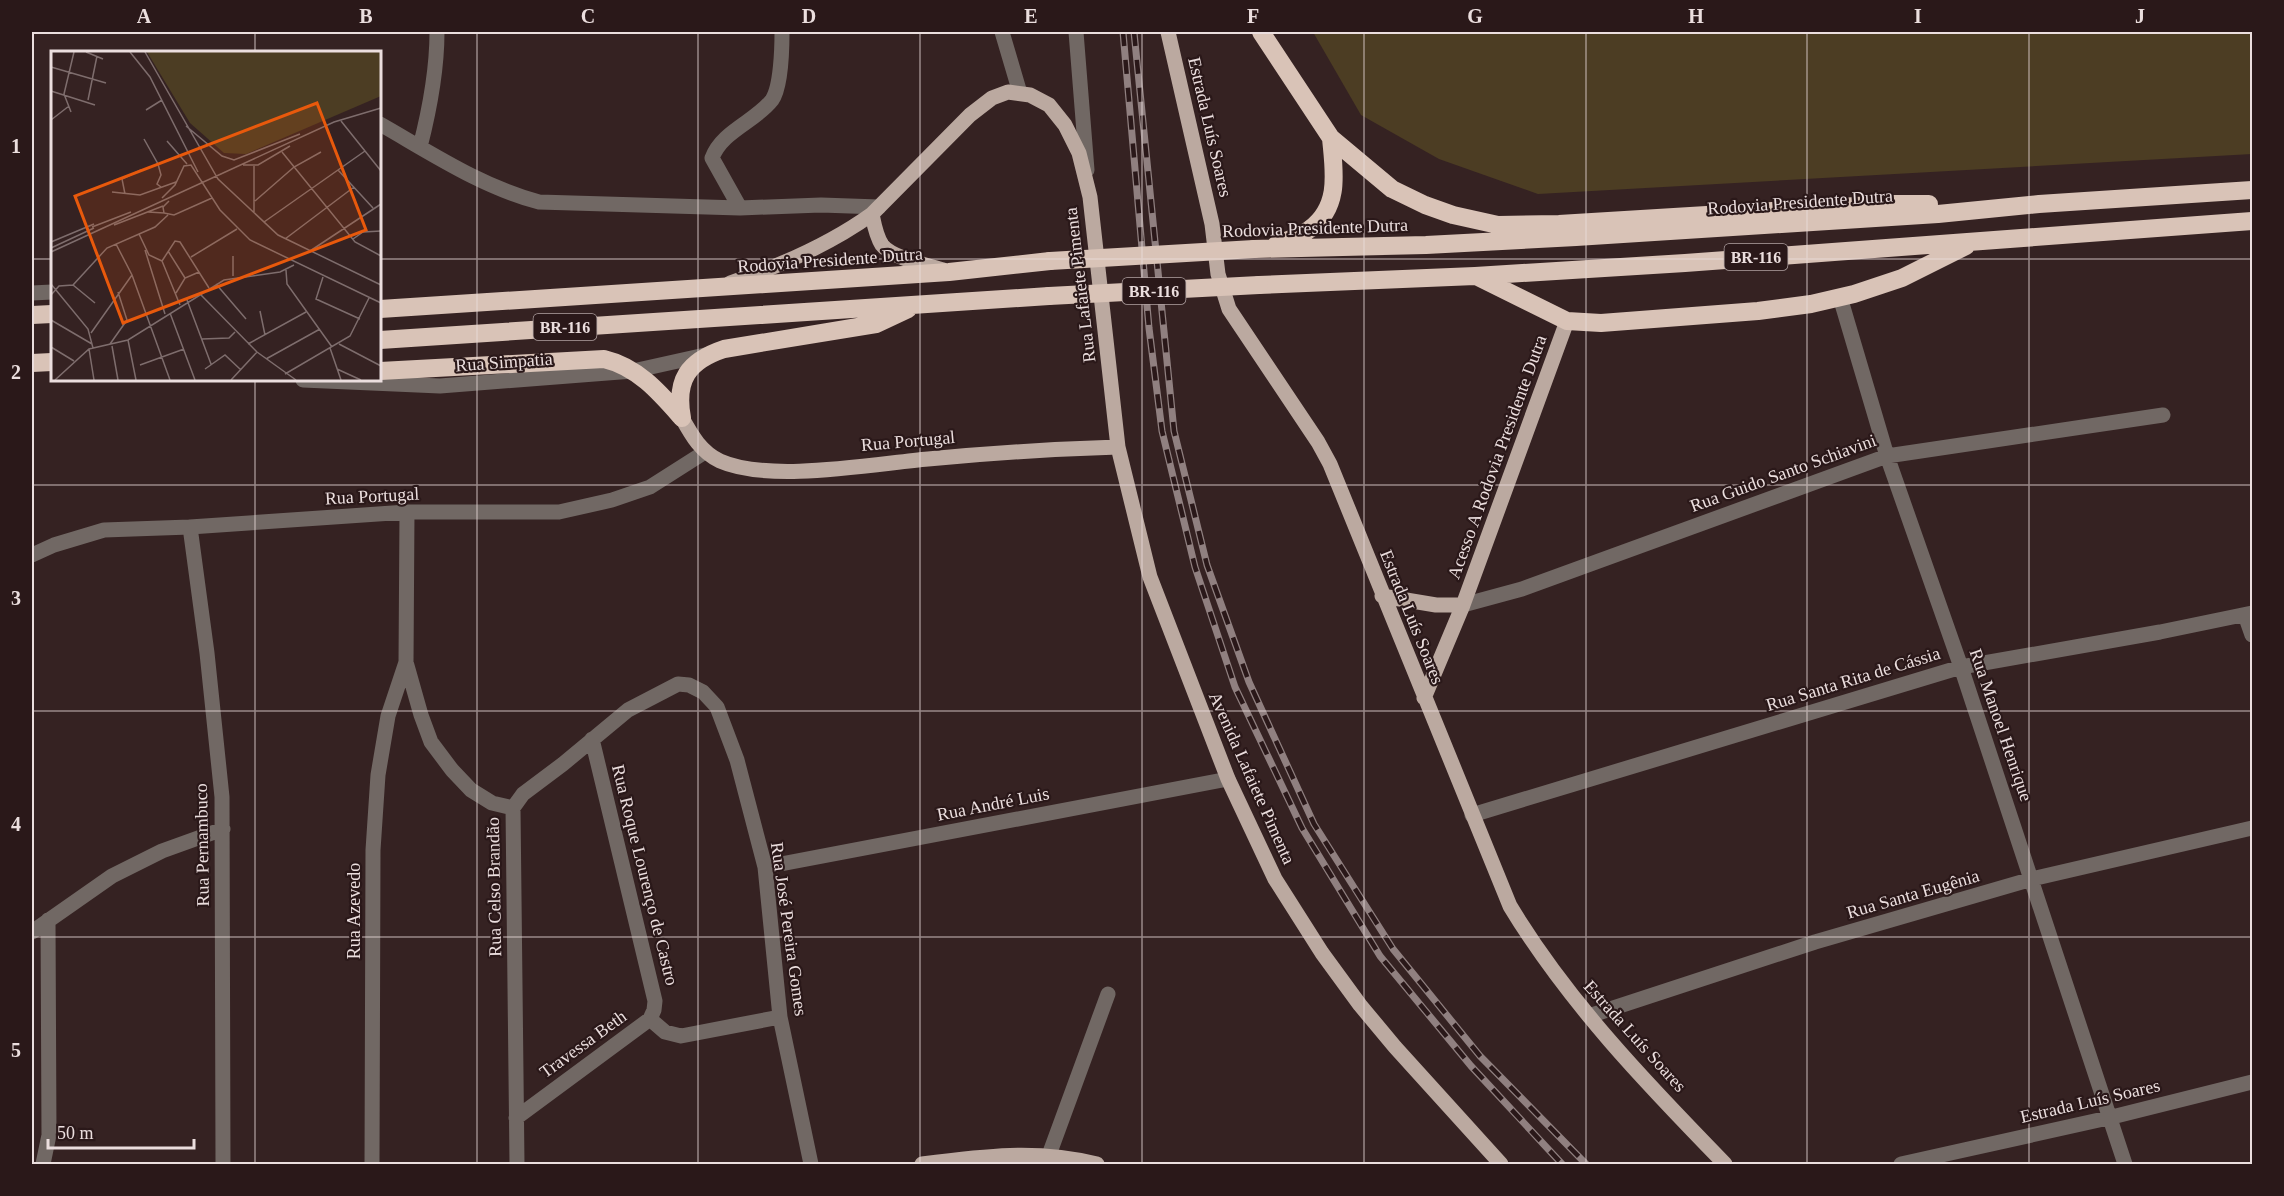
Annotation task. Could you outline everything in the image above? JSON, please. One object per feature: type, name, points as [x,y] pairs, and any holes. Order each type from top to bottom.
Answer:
[{"type":"highway","points":[[1261,32],[1331,138],[1392,189],[1453,215],[1498,225],[1559,224],[1888,204],[2039,204]]},
{"type":"highway","points":[[1261,249],[1310,229],[1326,213],[1333,198],[1335,180],[1331,138]]},
{"type":"highway","name":"Rodovia Presidente Dutra","points":[[381,309],[950,272],[1050,261],[1261,249],[1426,245],[1553,238],[1938,214],[2039,204],[2253,190]]},
{"type":"highway","name":"BR-116","points":[[381,340],[1049,296],[1475,276],[2253,221]]},
{"type":"highway","points":[[1475,276],[1567,321],[1601,323],[1758,312],[1811,304],[1902,278],[1975,242]]},
{"type":"highway","points":[[381,302],[416,307]]},
{"type":"highway","points":[[682,418],[678,400],[680,390],[690,369],[706,355],[724,349],[876,324],[917,304]]},
{"type":"highway","points":[[32,315],[51,314]]},
{"type":"highway","points":[[32,327],[51,325]]},
{"type":"highway","points":[[381,371],[604,359],[617,362],[648,381],[682,418]]},
{"type":"highway","points":[[32,363],[51,362]]},
{"type":"main road","name":"Estrada Luís Soares","points":[[1168,32],[1212,224],[1218,274],[1229,309],[1318,442],[1330,464],[1510,906],[1543,958],[1589,1016],[1725,1164]]},
{"type":"main road","points":[[711,289],[815,249],[875,210],[982,105],[1001,93],[1020,93]]},
{"type":"main road","name":"Rua Lafaiete Pimenta","points":[[1020,93],[1030,95],[1049,105],[1065,125],[1079,153],[1090,196],[1118,447]]},
{"type":"main road","points":[[875,210],[875,230],[884,248],[905,258],[950,272]]},
{"type":"main road","name":"Acesso A Rodovia Presidente Dutra","points":[[1424,698],[1463,605],[1567,321]]},
{"type":"main road","name":"Rua Portugal","points":[[682,418],[694,440],[705,452],[721,461],[750,470],[799,471],[1039,449],[1118,447]]},
{"type":"main road","name":"Avenida Lafaiete Pimenta","points":[[1118,447],[1150,577],[1228,779],[1275,879],[1322,954],[1360,1005],[1501,1164]]},
{"type":"main road","name":"Acesso A Rodovia Presidente Dutra","points":[[1382,596],[1436,605],[1463,605]]},
{"type":"main road","points":[[922,1164],[993,1156],[1048,1155],[1097,1164]]},
{"type":"street","points":[[420,147],[431,105],[437,58],[437,32]]},
{"type":"street","points":[[740,208],[712,158],[722,142],[773,99],[781,66],[782,32]]},
{"type":"street","points":[[1002,32],[1020,93]]},
{"type":"street","points":[[1076,32],[1090,196]]},
{"type":"street","points":[[381,125],[491,186],[510,195],[539,202],[740,208],[820,205],[875,210]]},
{"type":"street","points":[[32,293],[51,292]]},
{"type":"street","name":"Rua Manoel Henrique","points":[[1840,297],[1887,456],[1961,667],[2125,1164]]},
{"type":"street","name":"Rua Simpatia","points":[[326,381],[440,386],[633,371],[706,355]]},
{"type":"street","name":"Rua Guido Santo Schiavini","points":[[1463,605],[1522,589],[1887,456],[2163,415]]},
{"type":"street","name":"Rua Portugal","points":[[32,555],[54,545],[104,530],[190,527],[407,512],[559,512],[612,500],[650,487],[705,452]]},
{"type":"street","name":"Rua Celso Brandão","points":[[407,512],[406,662],[421,715],[431,742],[452,771],[471,790],[492,803],[513,808],[517,1164]]},
{"type":"street","name":"Rua Pernambuco","points":[[190,527],[207,653],[222,797],[223,1164]]},
{"type":"street","points":[[2249,614],[2253,634]]},
{"type":"street","name":"Rua Santa Rita de Cássia","points":[[1472,815],[1961,667],[2249,614]]},
{"type":"street","name":"Rua Azevedo","points":[[372,1164],[373,850],[377,786],[388,716],[406,662]]},
{"type":"street","name":"Rua José Pereira Gomes","points":[[513,808],[523,794],[628,710],[678,684],[689,684],[703,692],[717,707],[738,760],[765,867],[780,1017],[811,1164]]},
{"type":"street","name":"Rua Roque Lourenço de Castro","points":[[592,739],[655,1001],[650,1019]]},
{"type":"street","name":"Rua André Luis","points":[[765,867],[1228,779]]},
{"type":"street","name":"Rua Santa Eugênia","points":[[1589,1016],[1815,942],[2032,879],[2253,828]]},
{"type":"street","points":[[32,932],[112,876],[162,851],[223,829]]},
{"type":"street","points":[[43,1164],[49,1135],[48,920]]},
{"type":"street","points":[[1048,1155],[1063,1121],[1108,994]]},
{"type":"street","name":"Travessa Beth","points":[[516,1118],[650,1019],[665,1032],[681,1036],[780,1017]]},
{"type":"street","name":"Estrada Luís Soares","points":[[1900,1164],[2108,1118],[2253,1082]]},
{"type":"shaded area","points":[[1313,32],[2252,32],[2252,154],[1538,194],[1439,159],[1361,115]]},
{"type":"railway","points":[[1123,32],[1149,328],[1162,431],[1195,567],[1235,687],[1302,828],[1380,956],[1471,1066],[1562,1164]]},
{"type":"railway","points":[[1134,32],[1174,431],[1207,565],[1249,682],[1314,824],[1393,949],[1480,1056],[1586,1164]]}]
